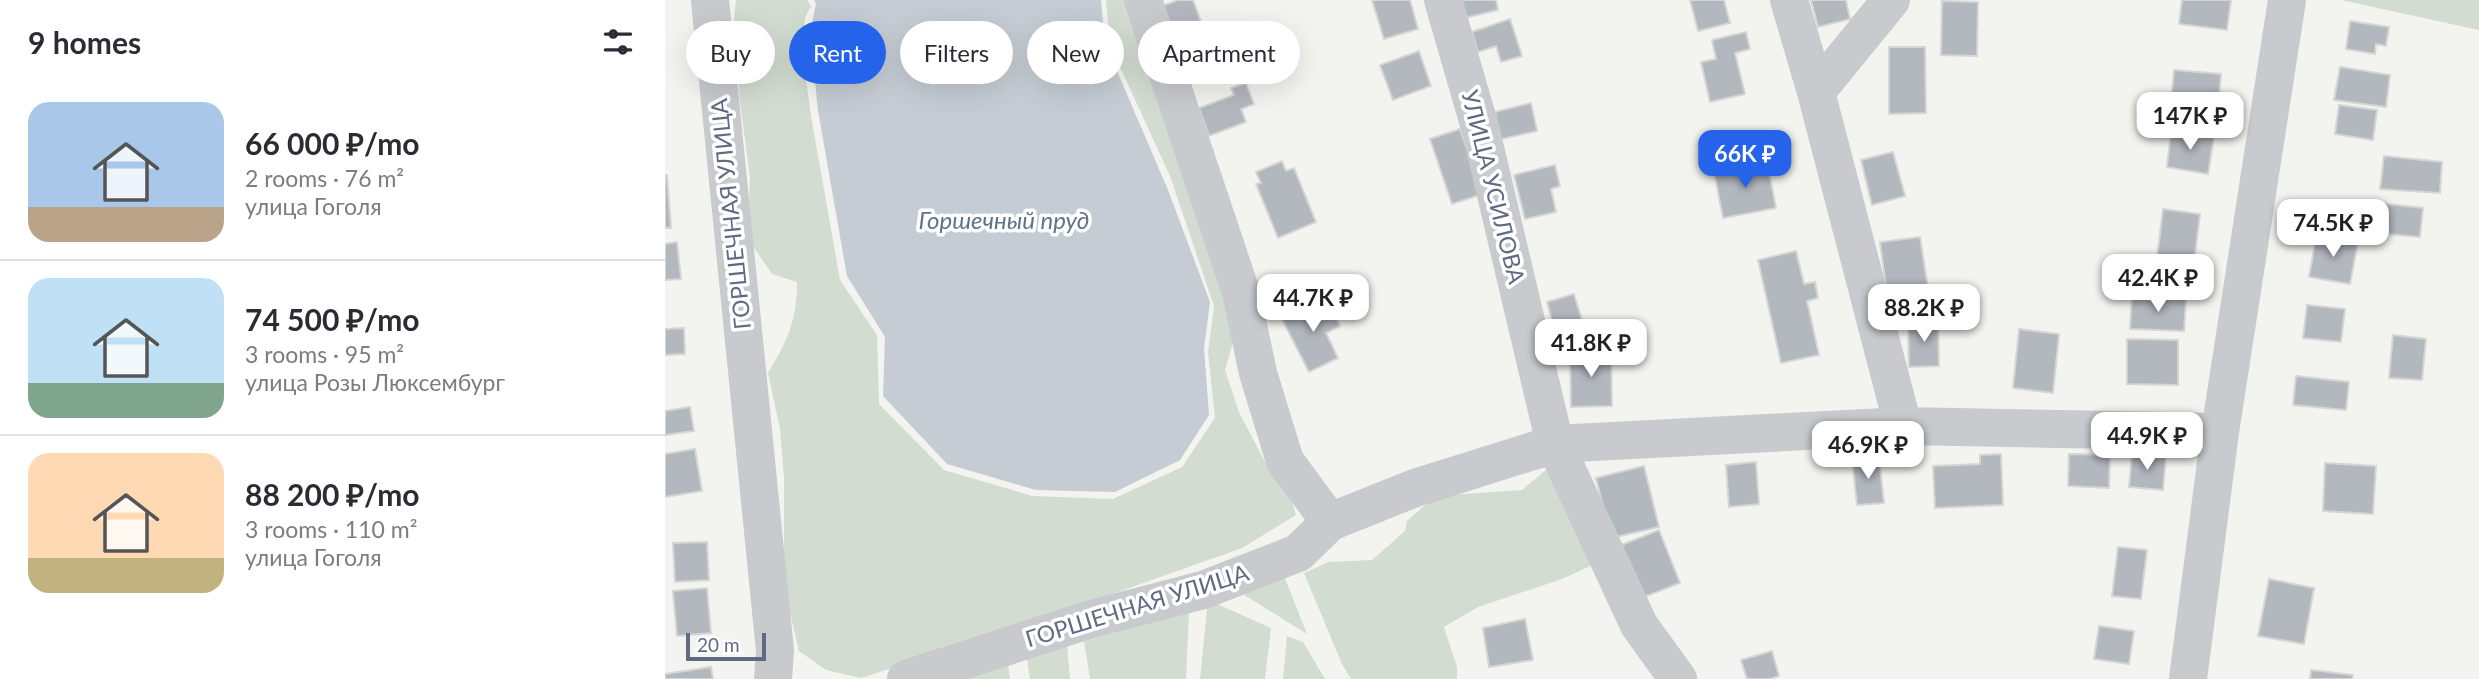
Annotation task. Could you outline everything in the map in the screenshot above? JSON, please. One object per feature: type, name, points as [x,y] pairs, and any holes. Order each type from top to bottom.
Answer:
[{"type":"street","name":"ГОРШЕЧНАЯ УЛИЦА","points":[[709,0],[775,652],[773,679]]},
{"type":"street","points":[[1143,0],[1241,292],[1258,373],[1285,461],[1330,522]]},
{"type":"street","name":"УЛИЦА УСИЛОВА","points":[[1443,0],[1481,131],[1556,444],[1639,625],[1678,679]]},
{"type":"street","points":[[1789,0],[1816,92],[1903,425]]},
{"type":"street","points":[[1816,92],[1891,0]]},
{"type":"street","points":[[2187,679],[2220,432],[2287,0]]},
{"type":"street","name":"ГОРШЕЧНАЯ УЛИЦА","points":[[906,679],[1088,620],[1203,590],[1298,553],[1330,522],[1415,488],[1556,444],[1903,425],[2220,432]]},
{"type":"shaded area","points":[[736,0],[807,0],[811,6],[805,21],[789,21],[789,84],[807,84],[840,280],[877,335],[879,404],[944,470],[1032,496],[1113,499],[1182,467],[1215,418],[1208,352],[1214,306],[1170,176],[1124,76],[1124,21],[1108,21],[1106,0],[1133,0],[1140,21],[1138,21],[1138,84],[1162,84],[1217,247],[1233,342],[1225,370],[1239,412],[1264,460],[1289,493],[1296,515],[1242,548],[1025,625],[861,678],[826,670],[799,651],[784,586],[784,477],[780,429],[768,373],[790,329],[797,282],[772,274],[748,239],[750,177],[739,84],[775,84],[775,21],[734,20]]},
{"type":"shaded area","points":[[2341,0],[2479,0],[2479,30]]},
{"type":"shaded area","points":[[1546,470],[1599,562],[1562,579],[1478,607],[1444,627],[1457,667],[1457,679],[1351,679],[1342,664],[1304,573],[1329,562],[1372,560],[1405,531],[1407,521],[1435,496],[1522,490]]},
{"type":"shaded area","points":[[1284,576],[1307,634],[1238,591]]},
{"type":"shaded area","points":[[1208,600],[1271,628],[1265,679],[1200,679]]},
{"type":"shaded area","points":[[1189,613],[1186,679],[1090,679],[1084,641]]},
{"type":"shaded area","points":[[1287,636],[1303,642],[1325,679],[1283,679]]},
{"type":"shaded area","points":[[1067,645],[1070,679],[1030,679],[1027,659]]},
{"type":"shaded area","points":[[1008,663],[1010,679],[965,679]]},
{"type":"water","name":"Горшечный пруд","points":[[814,0],[1101,0],[1103,21],[1027,21],[1027,84],[1123,84],[1168,190],[1210,302],[1204,349],[1209,415],[1180,460],[1115,492],[1036,490],[947,464],[883,396],[885,337],[847,276],[815,84],[886,84],[886,21],[812,21],[816,4]]},
{"type":"building","points":[[1178,0],[1193,0],[1201,21],[1158,21],[1154,9]]},
{"type":"building","points":[[1372,0],[1410,0],[1418,29],[1384,39]]},
{"type":"building","points":[[1459,0],[1496,0],[1498,10],[1464,18]]},
{"type":"building","points":[[1690,0],[1724,0],[1730,23],[1698,31]]},
{"type":"building","points":[[1811,0],[1846,0],[1850,19],[1818,27]]},
{"type":"building","points":[[2182,0],[2231,0],[2227,30],[2179,24]]},
{"type":"building","points":[[1942,1],[1978,2],[1977,56],[1941,55]]},
{"type":"building","points":[[1510,19],[1522,56],[1501,62],[1496,46],[1478,52],[1472,32]]},
{"type":"building","points":[[2350,21],[2389,27],[2386,46],[2376,44],[2375,54],[2346,49]]},
{"type":"building","points":[[1746,32],[1750,49],[1735,53],[1745,94],[1710,102],[1701,62],[1716,59],[1712,40]]},
{"type":"building","points":[[1889,47],[1925,47],[1926,113],[1889,114]]},
{"type":"building","points":[[1419,51],[1431,86],[1393,100],[1380,65]]},
{"type":"building","points":[[2340,67],[2390,75],[2386,107],[2334,100]]},
{"type":"building","points":[[2174,70],[2221,74],[2216,130],[2169,125]]},
{"type":"building","points":[[1246,84],[1254,104],[1241,109],[1246,122],[1209,136],[1199,108],[1234,95],[1231,88]]},
{"type":"building","points":[[1531,103],[1537,131],[1501,139],[1495,112]]},
{"type":"building","points":[[2339,105],[2377,110],[2373,140],[2335,134]]},
{"type":"building","points":[[1460,129],[1482,194],[1452,204],[1430,139]]},
{"type":"building","points":[[2171,132],[2214,137],[2208,174],[2167,167]]},
{"type":"building","points":[[1893,152],[1905,196],[1872,205],[1861,160]]},
{"type":"building","points":[[2384,156],[2442,162],[2440,193],[2380,189]]},
{"type":"building","points":[[1282,161],[1286,171],[1294,168],[1316,222],[1278,238],[1256,184],[1261,183],[1256,172]]},
{"type":"building","points":[[1767,161],[1776,208],[1723,218],[1714,171]]},
{"type":"building","points":[[1555,165],[1560,186],[1551,189],[1556,212],[1525,219],[1514,175]]},
{"type":"building","points":[[667,175],[671,228],[665,228]]},
{"type":"building","points":[[2368,202],[2423,208],[2420,237],[2366,232]]},
{"type":"building","points":[[2163,209],[2200,214],[2194,263],[2157,258]]},
{"type":"building","points":[[2317,233],[2358,241],[2350,284],[2309,277]]},
{"type":"building","points":[[1920,237],[1928,288],[1887,294],[1880,242]]},
{"type":"building","points":[[677,242],[681,279],[665,280],[665,244]]},
{"type":"building","points":[[1796,251],[1804,284],[1815,282],[1818,298],[1807,301],[1819,355],[1781,363],[1758,260]]},
{"type":"building","points":[[1574,294],[1584,327],[1556,335],[1547,302]]},
{"type":"building","points":[[2132,297],[2186,299],[2184,331],[2130,329]]},
{"type":"building","points":[[1326,298],[1340,326],[1326,333],[1338,358],[1309,372],[1282,319]]},
{"type":"building","points":[[2307,305],[2345,309],[2341,342],[2303,338]]},
{"type":"building","points":[[1938,320],[1939,366],[1909,367],[1908,321]]},
{"type":"building","points":[[684,328],[685,354],[665,355],[665,329]]},
{"type":"building","points":[[2019,329],[2059,334],[2053,393],[2013,388]]},
{"type":"building","points":[[2393,335],[2426,339],[2422,380],[2389,378]]},
{"type":"building","points":[[2127,339],[2178,340],[2178,385],[2127,384]]},
{"type":"building","points":[[1611,350],[1612,406],[1571,407],[1570,351]]},
{"type":"building","points":[[2296,376],[2349,382],[2346,410],[2293,405]]},
{"type":"building","points":[[690,407],[694,431],[665,435],[665,411]]},
{"type":"building","points":[[695,449],[702,491],[665,497],[665,454]]},
{"type":"building","points":[[2132,453],[2166,456],[2163,490],[2129,487]]},
{"type":"building","points":[[2001,454],[2003,505],[1935,508],[1933,466],[1980,464],[1980,455]]},
{"type":"building","points":[[2069,454],[2110,455],[2109,488],[2068,486]]},
{"type":"building","points":[[1879,457],[1884,503],[1857,505],[1852,459]]},
{"type":"building","points":[[1756,462],[1759,504],[1729,507],[1726,465]]},
{"type":"building","points":[[2325,463],[2376,466],[2373,514],[2323,511]]},
{"type":"building","points":[[1644,466],[1659,527],[1611,538],[1596,478]]},
{"type":"building","points":[[1659,530],[1680,583],[1639,599],[1619,546]]},
{"type":"building","points":[[707,542],[709,580],[675,582],[673,543]]},
{"type":"building","points":[[2118,547],[2147,550],[2141,599],[2112,596]]},
{"type":"building","points":[[2269,579],[2314,588],[2304,644],[2258,636]]},
{"type":"building","points":[[707,588],[711,633],[677,636],[673,591]]},
{"type":"building","points":[[1525,619],[1533,660],[1489,667],[1483,628]]},
{"type":"building","points":[[2099,626],[2134,631],[2129,664],[2094,659]]},
{"type":"building","points":[[1772,651],[1779,676],[1770,679],[1747,679],[1741,660]]},
{"type":"building","points":[[711,667],[713,679],[665,679],[665,674]]},
{"type":"building","points":[[2311,670],[2353,675],[2352,679],[2310,679]]}]
